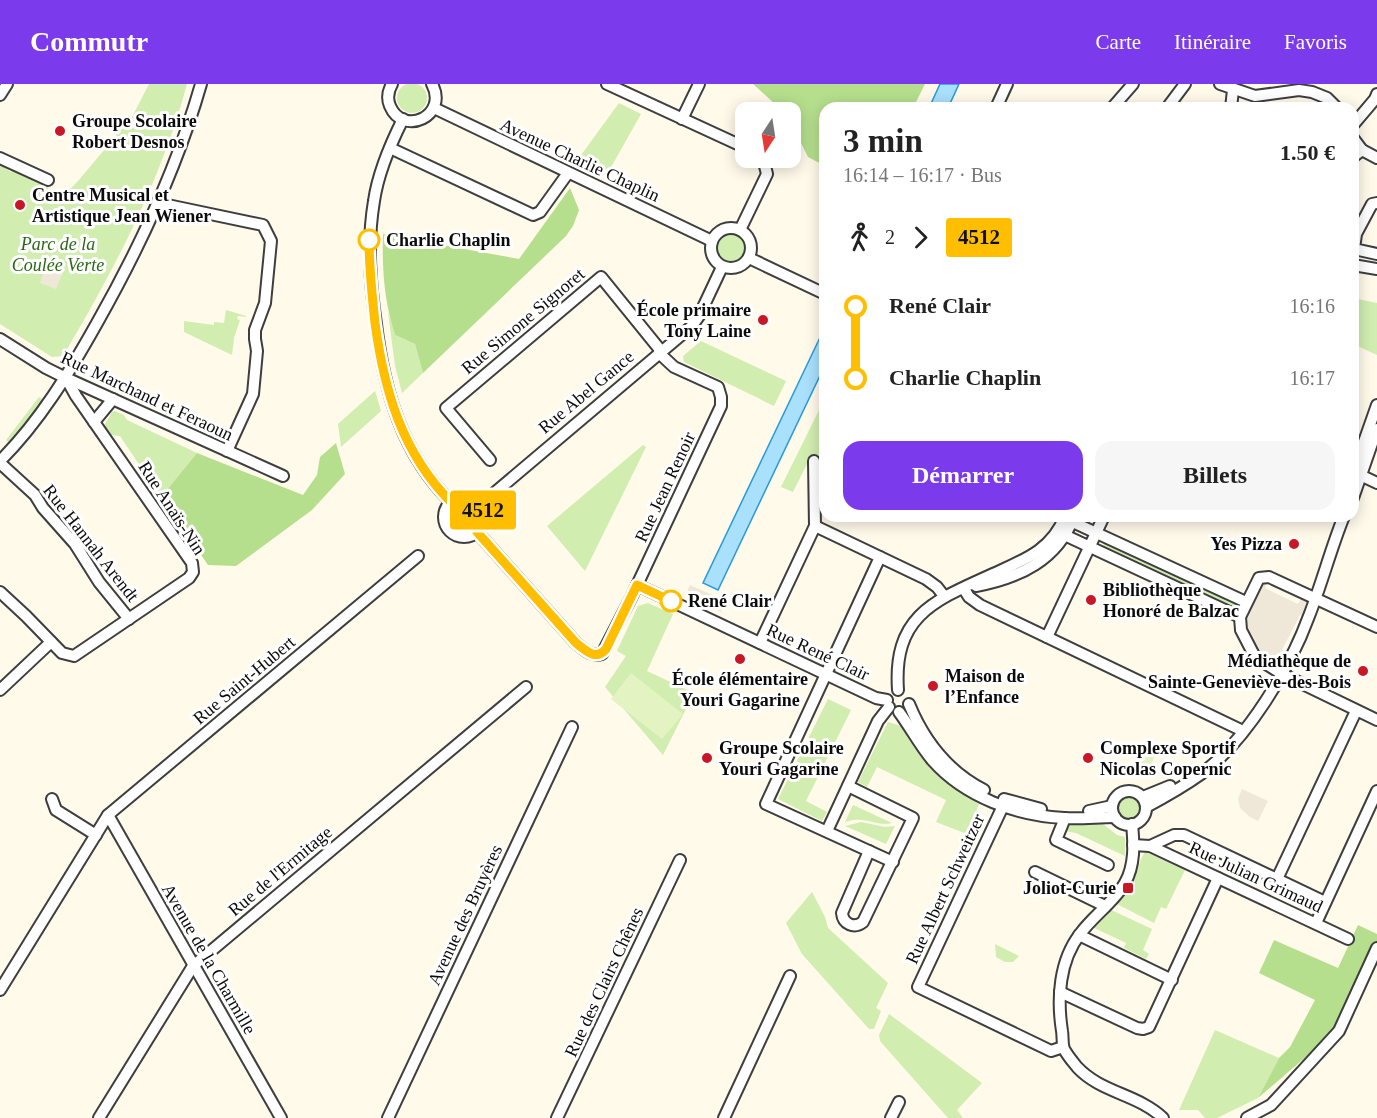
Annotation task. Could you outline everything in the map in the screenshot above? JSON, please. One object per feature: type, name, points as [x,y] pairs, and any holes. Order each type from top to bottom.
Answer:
[{"type":"street","points":[[0,95],[7,84]]},
{"type":"street","points":[[0,462],[31,427],[66,378],[112,296],[158,202],[183,140],[201,84]]},
{"type":"street","points":[[387,86],[389,103],[396,116],[417,121],[424,118],[434,108],[436,93],[432,84]]},
{"type":"street","points":[[607,84],[735,143]]},
{"type":"street","points":[[682,119],[699,84]]},
{"type":"street","points":[[999,102],[1007,84]]},
{"type":"street","points":[[1118,102],[1133,84]]},
{"type":"street","points":[[1172,102],[1185,84]]},
{"type":"street","points":[[1220,84],[1247,94],[1266,96],[1281,91],[1312,92],[1331,102]]},
{"type":"street","points":[[1266,96],[1268,84]]},
{"type":"street","points":[[1232,102],[1233,90]]},
{"type":"street","points":[[1359,118],[1375,99],[1377,93]]},
{"type":"street","name":"Avenue Charlie Chaplin","points":[[434,108],[711,241]]},
{"type":"street","points":[[403,119],[390,148],[376,190],[369,240],[370,284],[379,348],[389,396],[405,438],[426,473],[451,502]]},
{"type":"street","points":[[1359,146],[1377,158]]},
{"type":"street","points":[[390,148],[533,215],[540,212],[568,173]]},
{"type":"street","points":[[0,158],[48,180]]},
{"type":"street","points":[[740,230],[767,174],[767,168]]},
{"type":"street","points":[[158,202],[263,225],[271,241],[266,303],[255,330],[258,351],[253,394],[227,451]]},
{"type":"street","points":[[1359,228],[1372,204],[1377,202]]},
{"type":"street","points":[[727,228],[740,230],[749,239],[751,252],[749,258],[735,268],[722,267],[713,259],[711,241],[715,235],[727,228]]},
{"type":"street","points":[[1359,251],[1377,254]]},
{"type":"street","points":[[749,258],[819,291]]},
{"type":"street","points":[[1359,266],[1377,269]]},
{"type":"street","name":"Rue Abel Gance","points":[[480,505],[692,326],[722,267]]},
{"type":"street","name":"Rue Simone Signoret","points":[[490,460],[446,408],[601,277],[660,352]]},
{"type":"street","name":"Rue Marchand et Feraoun","points":[[0,339],[66,378],[283,476]]},
{"type":"street","name":"Rue Jean Renoir","points":[[477,532],[576,643],[595,656],[602,654],[722,406],[718,387],[674,367],[660,352]]},
{"type":"street","name":"Rue Anaïs-Nin","points":[[0,592],[62,653],[74,656],[189,578],[193,572],[192,563],[66,378]]},
{"type":"street","points":[[94,422],[113,399]]},
{"type":"street","points":[[1369,453],[1377,405]]},
{"type":"street","points":[[1359,468],[1369,453],[1377,429]]},
{"type":"street","points":[[760,643],[815,526],[814,461]]},
{"type":"street","name":"Rue Hannah Arendt","points":[[0,462],[35,495],[43,508],[75,544],[99,582],[129,619]]},
{"type":"street","points":[[1359,474],[1377,483]]},
{"type":"street","points":[[457,498],[470,498],[480,505],[484,516],[481,528],[477,532],[460,537],[449,531],[444,512],[451,502],[457,498]]},
{"type":"street","points":[[898,690],[897,662],[907,633],[926,609],[944,596],[964,589],[1035,555],[1062,534],[1067,522]]},
{"type":"street","points":[[1077,522],[1246,602]]},
{"type":"street","points":[[1047,637],[1101,522]]},
{"type":"street","points":[[1144,802],[1202,773],[1229,748],[1240,729],[1282,674],[1301,637],[1316,599],[1337,522]]},
{"type":"street","points":[[1335,534],[1341,522]]},
{"type":"street","points":[[815,526],[926,579],[944,596]]},
{"type":"street","points":[[1062,534],[1240,617]]},
{"type":"street","name":"Rue Saint-Hubert","points":[[0,990],[108,815],[418,556]]},
{"type":"street","points":[[880,557],[766,804],[892,862]]},
{"type":"street","points":[[1377,627],[1269,577],[1262,576],[1246,602],[1240,617],[1241,630],[1255,657],[1282,674],[1377,720]]},
{"type":"street","name":"Rue René Clair","points":[[637,585],[892,706]]},
{"type":"street","points":[[964,589],[969,597],[980,605],[1240,729]]},
{"type":"street","points":[[0,690],[51,642]]},
{"type":"street","name":"Rue de l'Ermitage","points":[[99,1118],[193,966],[526,687]]},
{"type":"street","points":[[898,690],[906,694],[916,723],[940,757],[986,791],[1006,800],[1049,811],[1114,812]]},
{"type":"street","points":[[898,690],[890,694],[892,706],[925,751],[945,773],[969,790],[1024,813],[1065,818],[1114,812]]},
{"type":"street","points":[[892,706],[905,710],[909,704]]},
{"type":"street","points":[[827,831],[878,722],[892,706]]},
{"type":"street","points":[[1276,879],[1356,711]]},
{"type":"street","name":"Avenue des Bruyères","points":[[388,1118],[572,727]]},
{"type":"street","points":[[848,786],[913,818],[863,922],[859,925],[846,923],[842,913],[869,851]]},
{"type":"street","points":[[1125,791],[1135,792],[1144,802],[1141,820],[1132,824],[1123,823],[1114,812],[1116,796],[1125,791]]},
{"type":"street","points":[[1316,923],[1377,792]]},
{"type":"street","points":[[52,799],[56,810],[96,835]]},
{"type":"street","name":"Rue Albert Schweitzer","points":[[1003,806],[918,987],[1051,1051],[1063,1047]]},
{"type":"street","name":"Avenue de la Charmille","points":[[108,815],[281,1118]]},
{"type":"street","points":[[1065,818],[1056,840],[1108,865]]},
{"type":"street","points":[[1132,824],[1132,864],[1126,881],[1071,947],[1064,967],[1059,1013],[1063,1047],[1076,1066],[1088,1077],[1110,1090],[1137,1100],[1163,1118]]},
{"type":"street","name":"Rue Julian Grimaud","points":[[1150,846],[1173,835],[1184,835],[1325,902]]},
{"type":"street","name":"Rue Julian Grimaud","points":[[1133,845],[1150,846],[1348,939]]},
{"type":"street","name":"Rue des Clairs Chênes","points":[[557,1118],[680,860]]},
{"type":"street","points":[[1035,872],[1105,906]]},
{"type":"street","points":[[1060,992],[1143,1029],[1149,1027],[1218,878]]},
{"type":"street","points":[[1079,935],[1172,980]]},
{"type":"street","points":[[1247,1118],[1271,1105],[1339,1031],[1377,948]]},
{"type":"street","points":[[724,1118],[790,976]]},
{"type":"street","points":[[891,1118],[899,1102]]},
{"type":"green space","points":[[412,83],[418,84],[426,92],[426,104],[418,112],[412,113],[406,112],[398,104],[397,98],[398,92],[406,84]]},
{"type":"green space","name":"Parc de la Coulée Verte","points":[[149,84],[187,84],[164,155],[118,258],[63,356],[52,357],[0,324],[0,165],[11,172],[15,167],[47,183],[49,190],[62,198],[132,117]]},
{"type":"green space","points":[[753,84],[925,84],[916,102],[819,102],[819,163],[808,157],[801,143],[801,102],[773,102]]},
{"type":"green space","points":[[619,103],[641,114],[606,176],[576,162]]},
{"type":"green space","points":[[570,188],[579,210],[566,236],[423,373],[415,344],[395,335],[391,322],[384,285],[383,234],[519,259]]},
{"type":"green space","points":[[731,234],[742,238],[746,249],[742,260],[731,264],[720,260],[716,249],[720,238]]},
{"type":"green space","points":[[1359,299],[1377,303],[1377,355],[1359,347]]},
{"type":"green space","points":[[226,310],[246,316],[238,316],[237,319],[240,320],[234,338],[232,355],[184,332],[184,321],[214,325],[214,322],[224,323]]},
{"type":"green space","points":[[388,312],[395,335],[415,344],[423,373],[402,393],[395,366]]},
{"type":"green space","points":[[701,341],[786,381],[774,406],[684,362],[683,356]]},
{"type":"green space","points":[[375,391],[381,411],[341,447],[338,424]]},
{"type":"green space","points":[[39,397],[44,401],[10,443],[6,440]]},
{"type":"green space","points":[[819,410],[819,454],[817,458],[811,456],[793,492],[781,487]]},
{"type":"green space","points":[[112,412],[124,415],[127,420],[197,453],[161,497],[120,436],[110,435],[104,426]]},
{"type":"green space","points":[[336,443],[345,474],[312,510],[236,566],[208,565],[161,497],[197,453],[303,495],[317,475],[320,457]]},
{"type":"green space","points":[[643,445],[646,447],[585,571],[547,526]]},
{"type":"green space","points":[[463,502],[474,506],[478,517],[474,528],[463,532],[452,528],[448,517],[452,506]]},
{"type":"green space","points":[[1105,541],[1238,603],[1234,610],[1102,548]]},
{"type":"green space","points":[[648,603],[673,614],[647,671],[694,693],[663,755],[605,687],[626,656],[617,651],[638,606]]},
{"type":"green space","points":[[631,673],[683,714],[662,739],[611,699]]},
{"type":"green space","points":[[828,699],[851,710],[806,801],[827,812],[822,821],[778,799]]},
{"type":"green space","points":[[888,722],[901,726],[916,750],[934,771],[955,789],[979,804],[967,834],[936,822],[946,800],[877,767],[867,787],[858,782]]},
{"type":"green space","points":[[1143,745],[1157,751],[1145,778],[1131,772]]},
{"type":"green space","points":[[1128,796],[1136,799],[1139,807],[1136,815],[1128,818],[1120,815],[1117,807],[1120,799]]},
{"type":"green space","points":[[853,805],[892,823],[880,824],[865,820],[845,822]]},
{"type":"green space","points":[[861,822],[885,827],[895,826],[886,844],[845,826]]},
{"type":"green space","points":[[1103,824],[1117,835],[1125,837],[1125,856],[1076,833],[1065,831],[1065,825]]},
{"type":"green space","points":[[1145,852],[1185,870],[1166,909],[1161,907],[1154,923],[1113,902],[1132,887]]},
{"type":"green space","points":[[812,892],[828,928],[888,983],[876,1008],[881,1011],[874,1029],[869,1029],[802,954],[786,923]]},
{"type":"green space","points":[[1107,908],[1152,929],[1143,950],[1149,954],[1146,959],[1124,948],[1126,943],[1090,926]]},
{"type":"green space","points":[[1358,925],[1377,934],[1377,943],[1337,1030],[1258,1098],[1279,1058],[1290,1047],[1315,1000],[1259,973],[1274,940],[1338,968]]},
{"type":"green space","points":[[995,944],[1019,956],[1013,962],[1005,962],[996,957]]},
{"type":"green space","points":[[889,1014],[982,1083],[957,1110],[963,1118],[948,1118],[880,1041],[879,1035]]},
{"type":"green space","points":[[1215,1030],[1279,1058],[1258,1098],[1217,1118],[1205,1118],[1198,1110],[1179,1110]]},
{"type":"shaded area","points":[[46,266],[63,272],[56,289],[40,283]]},
{"type":"shaded area","points":[[1269,577],[1265,588],[1298,604],[1302,597],[1309,603],[1305,616],[1300,615],[1282,650],[1287,652],[1278,667],[1258,656],[1247,626],[1240,624],[1250,595],[1257,594],[1260,587],[1257,582]]},
{"type":"shaded area","points":[[690,585],[726,601],[721,612],[685,596]]},
{"type":"shaded area","points":[[1242,789],[1268,801],[1258,821],[1240,808],[1238,799]]},
{"type":"water","points":[[940,84],[959,84],[951,102],[932,102]]},
{"type":"water","points":[[819,340],[819,378],[718,590],[703,583]]},
{"type":"bus line","name":"4512","points":[[369,240],[370,284],[379,348],[389,396],[405,438],[438,488],[451,502],[463,497],[470,498],[480,505],[484,516],[481,528],[477,532],[576,643],[595,656],[602,654],[606,649],[637,585],[671,601]]},
{"type":"place","name":"Groupe Scolaire Robert Desnos","points":[[60,131]]},
{"type":"place","name":"Centre Musical et Artistique Jean Wiener","points":[[20,205]]},
{"type":"place","name":"Charlie Chaplin","points":[[369,240]]},
{"type":"place","name":"École primaire Tony Laine","points":[[763,320]]},
{"type":"place","name":"Yes Pizza","points":[[1294,544]]},
{"type":"place","name":"Bibliothèque Honoré de Balzac","points":[[1091,600]]},
{"type":"place","name":"René Clair","points":[[671,601]]},
{"type":"place","name":"École élémentaire Youri Gagarine","points":[[740,659]]},
{"type":"place","name":"Médiathèque de Sainte-Geneviève-des-Bois","points":[[1363,671]]},
{"type":"place","name":"Maison de l’Enfance","points":[[933,686]]},
{"type":"place","name":"Groupe Scolaire Youri Gagarine","points":[[707,758]]},
{"type":"place","name":"Complexe Sportif Nicolas Copernic","points":[[1088,758]]},
{"type":"place","name":"Joliot-Curie","points":[[1128,888]]}]
